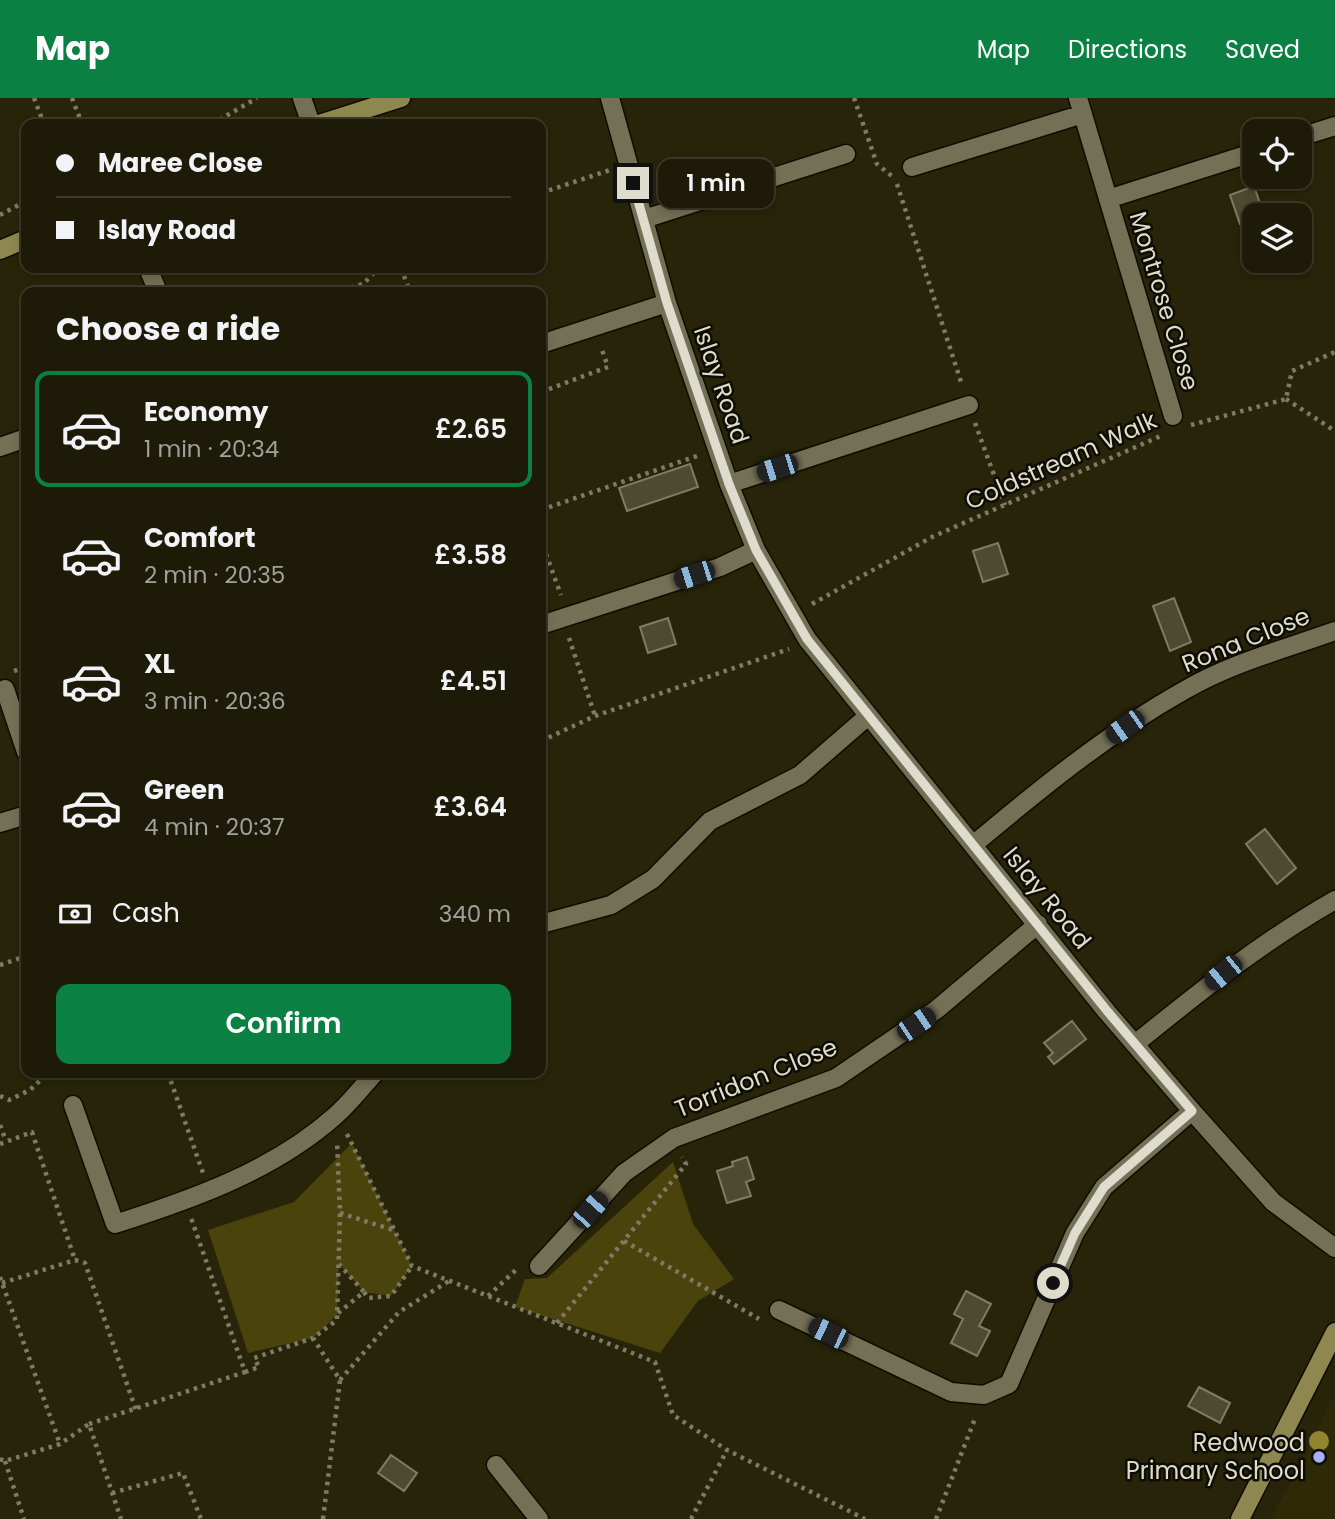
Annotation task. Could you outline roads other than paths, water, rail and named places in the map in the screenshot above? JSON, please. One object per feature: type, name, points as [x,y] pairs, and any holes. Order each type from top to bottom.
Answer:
[{"type":"street","points":[[302,98],[309,119]]},
{"type":"street","points":[[335,119],[401,98]]},
{"type":"street","name":"Islay Road","points":[[610,98],[667,303],[729,484],[756,550],[807,639],[1192,1111],[1273,1202],[1335,1248]]},
{"type":"street","name":"Montrose Close","points":[[912,167],[1080,106],[1177,424]]},
{"type":"street","points":[[1312,133],[1335,126]]},
{"type":"street","points":[[643,219],[846,154]]},
{"type":"street","name":"Montrose Close","points":[[1108,199],[1242,156]]},
{"type":"street","points":[[0,250],[21,241]]},
{"type":"street","name":"Islay Road","points":[[546,342],[667,303]]},
{"type":"street","name":"Islay Road","points":[[729,484],[969,405]]},
{"type":"street","points":[[0,447],[21,440]]},
{"type":"street","points":[[546,623],[720,567],[756,550]]},
{"type":"street","name":"Rona Close","points":[[973,845],[1061,772],[1185,689],[1218,673],[1335,631]]},
{"type":"street","points":[[5,689],[21,737]]},
{"type":"street","points":[[546,923],[611,905],[653,879],[710,821],[800,775],[868,716]]},
{"type":"street","points":[[0,823],[21,817]]},
{"type":"street","points":[[1135,1044],[1223,973],[1298,921],[1335,900]]},
{"type":"street","name":"Torridon Close","points":[[539,1265],[624,1172],[674,1138],[836,1078],[936,1010],[1038,924]]},
{"type":"street","points":[[73,1105],[115,1224],[186,1202],[276,1160],[335,1116],[370,1078]]},
{"type":"street","points":[[779,1310],[951,1392],[984,1395],[1009,1384],[1075,1233],[1104,1187],[1192,1111]]},
{"type":"street","points":[[1240,1519],[1335,1332]]},
{"type":"street","points":[[496,1465],[538,1519]]},
{"type":"place","name":"Redwood Primary School","points":[[1319,1457]]}]
